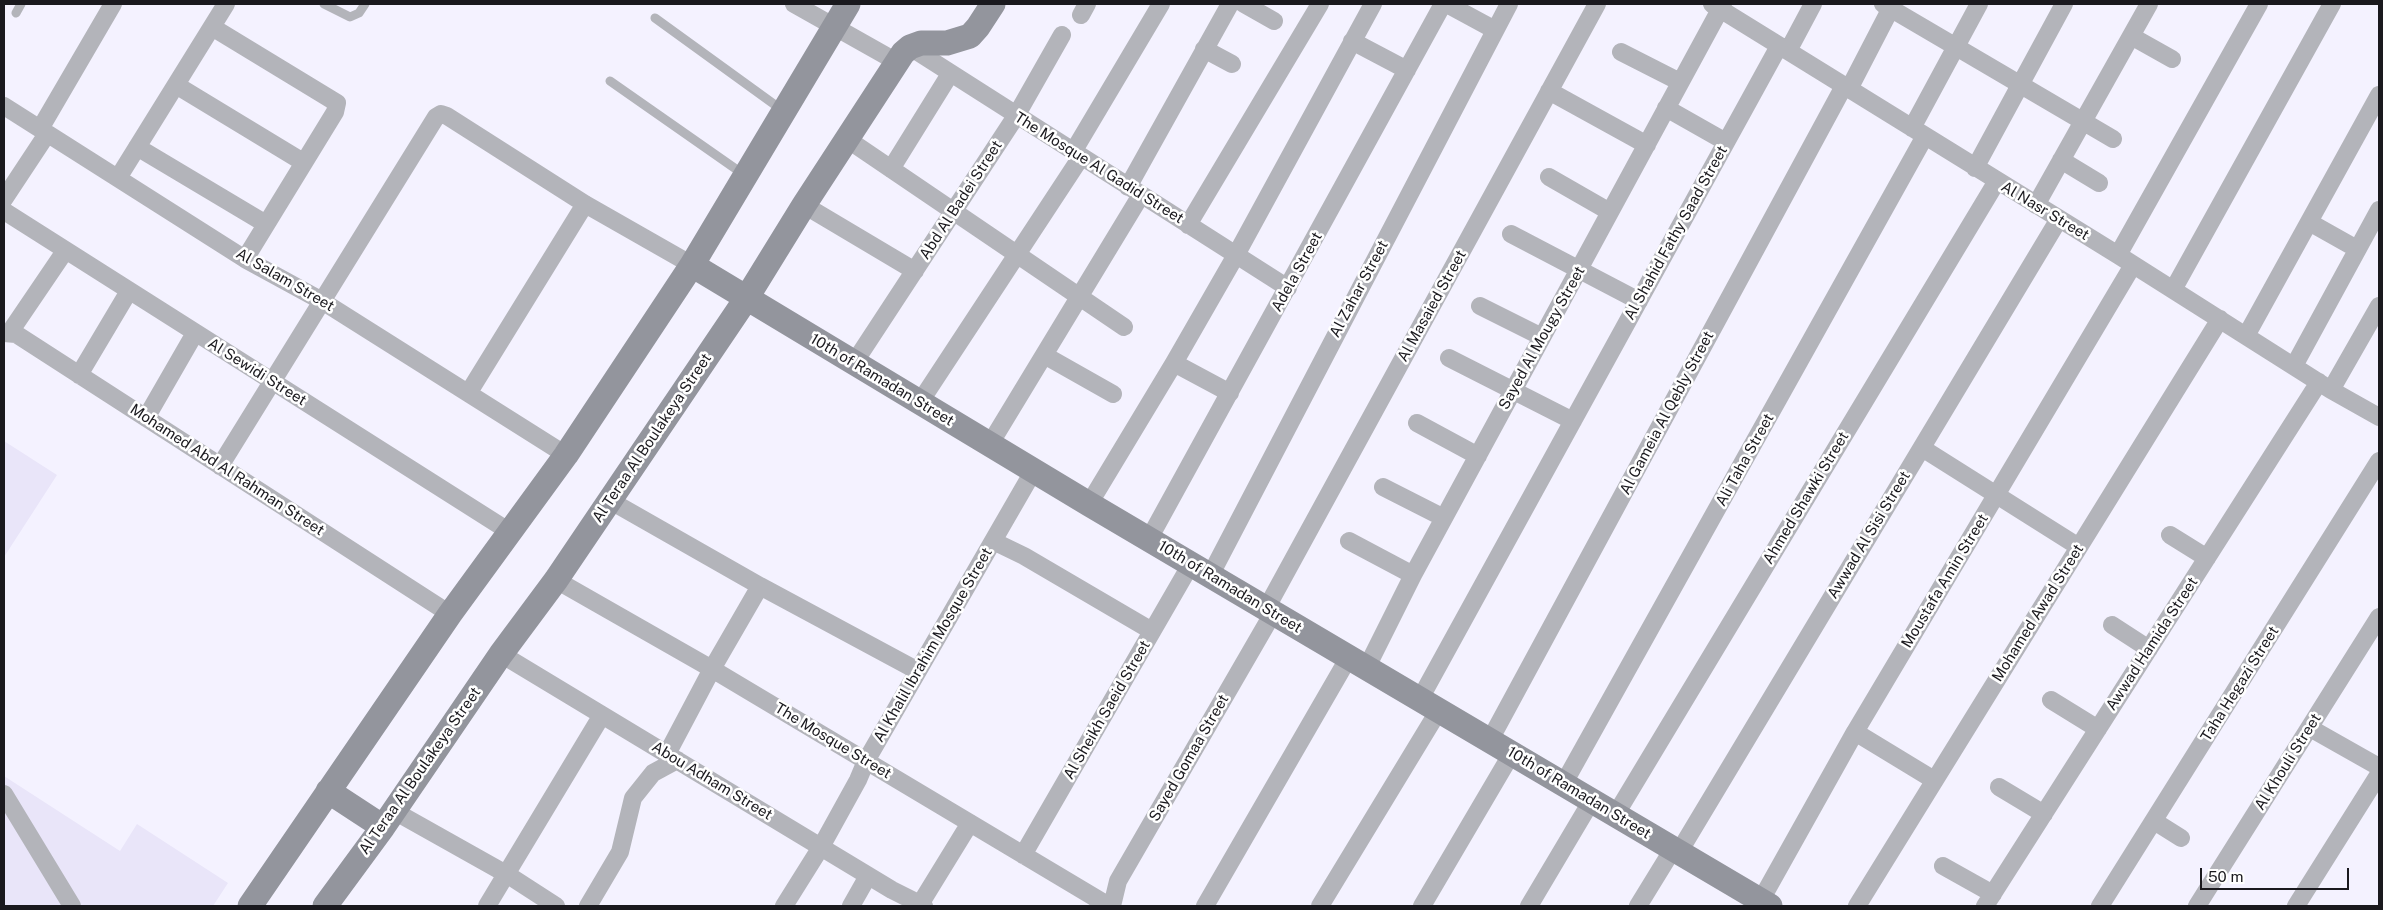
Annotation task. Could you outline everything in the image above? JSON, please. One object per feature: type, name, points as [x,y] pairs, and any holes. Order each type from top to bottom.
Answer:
[{"type":"street","points":[[4,199],[113,4]]},
{"type":"street","points":[[118,178],[226,4]]},
{"type":"street","name":"The Mosque Al Gadid Street","points":[[794,4],[834,25],[950,74],[1288,288]]},
{"type":"street","points":[[250,906],[450,614],[566,455],[692,265],[848,4]]},
{"type":"street","points":[[904,54],[921,44],[954,41],[970,36],[993,4]]},
{"type":"street","points":[[920,402],[1017,254],[1077,155],[1161,4]]},
{"type":"street","points":[[990,444],[1080,296],[1204,49],[1230,4]]},
{"type":"street","points":[[1244,4],[1274,21]]},
{"type":"street","points":[[1188,225],[1320,4]]},
{"type":"street","points":[[1089,504],[1174,363],[1236,255],[1373,4]]},
{"type":"street","points":[[1445,4],[1495,30]]},
{"type":"street","name":"Adela Street","points":[[1149,539],[1445,4]]},
{"type":"street","name":"Al Zahar Street","points":[[1200,570],[1509,4]]},
{"type":"street","name":"Al Masaied Street","points":[[1270,611],[1597,4]]},
{"type":"street","name":"Al Shahid Fathy Saad Street","points":[[1325,905],[1573,421],[1726,142],[1813,4]]},
{"type":"street","name":"Ali Taha Street","points":[[1564,783],[1919,132],[1955,48],[1979,4]]},
{"type":"street","points":[[1975,168],[2064,4]]},
{"type":"street","points":[[2036,205],[2149,4]]},
{"type":"street","points":[[2118,255],[2259,4]]},
{"type":"street","points":[[2173,290],[2332,4]]},
{"type":"street","points":[[1889,5],[1955,48],[2113,139]]},
{"type":"street","name":"Al Gameia Al Qebly Street","points":[[1490,740],[1846,88],[1889,5]]},
{"type":"street","name":"Al Nasr Street","points":[[1718,6],[1783,49],[2118,255],[2325,386],[2379,417]]},
{"type":"street","name":"Sayed Al Mougy Street","points":[[1205,906],[1326,694],[1358,662],[1413,575],[1680,82],[1718,6]]},
{"type":"street","points":[[212,27],[337,102],[335,112],[245,259]]},
{"type":"street","name":"Abd Al Badei Street","points":[[854,363],[1016,116],[1062,35]]},
{"type":"street","points":[[2131,36],[2172,59]]},
{"type":"street","points":[[1352,40],[1407,70]]},
{"type":"street","points":[[1204,49],[1232,64]]},
{"type":"street","points":[[1621,52],[1680,82]]},
{"type":"street","name":"Al Teraa Al Boulakeya Street","points":[[325,906],[388,819],[501,654],[556,580],[746,299],[804,205],[904,54]]},
{"type":"street","points":[[891,169],[950,74]]},
{"type":"street","points":[[176,85],[303,162]]},
{"type":"street","points":[[1549,91],[1646,145]]},
{"type":"street","points":[[2246,336],[2309,222],[2374,118],[2379,95]]},
{"type":"street","name":"Al Salam Street","points":[[4,106],[245,259],[322,301],[469,392],[566,455]]},
{"type":"street","points":[[1666,108],[1726,142]]},
{"type":"street","points":[[220,466],[436,117],[440,114],[447,116],[585,204],[692,265]]},
{"type":"street","points":[[847,139],[1124,327]]},
{"type":"street","points":[[137,147],[266,224]]},
{"type":"street","points":[[2061,160],[2099,183]]},
{"type":"street","points":[[1549,178],[1610,212]]},
{"type":"street","name":"Ahmed Shawki Street","points":[[1616,814],[1997,181]]},
{"type":"street","points":[[469,392],[585,204]]},
{"type":"street","points":[[804,205],[915,271]]},
{"type":"street","points":[[2294,366],[2379,210]]},
{"type":"street","name":"Al Sewidi Street","points":[[4,212],[510,532]]},
{"type":"street","name":"Awwad Al Sisi Street","points":[[1638,906],[1676,850],[1922,448],[2059,219]]},
{"type":"street","points":[[2309,222],[2357,249]]},
{"type":"street","points":[[1512,234],[1639,301]]},
{"type":"street","points":[[7,332],[66,251]]},
{"type":"street","name":"10th of Ramadan Street","points":[[692,265],[1200,570],[1616,814],[1676,850],[1754,901]]},
{"type":"street","name":"Moustafa Amin Street","points":[[1754,901],[2133,265]]},
{"type":"street","points":[[80,375],[129,291]]},
{"type":"street","points":[[1480,306],[1542,337]]},
{"type":"street","name":"Awwad Hamida Street","points":[[1989,900],[2207,558],[2379,306]]},
{"type":"street","name":"Mohamed Awad Street","points":[[1857,906],[2220,319]]},
{"type":"street","name":"Mohamed Abd Al Rahman Street","points":[[7,332],[80,375],[450,614]]},
{"type":"street","points":[[146,418],[195,333]]},
{"type":"street","points":[[1044,354],[1113,394]]},
{"type":"street","points":[[1449,358],[1573,421]]},
{"type":"street","points":[[1174,363],[1230,393]]},
{"type":"street","points":[[1417,422],[1478,456]]},
{"type":"street","points":[[1922,448],[2079,547]]},
{"type":"street","name":"Taha Hegazi Street","points":[[2100,906],[2379,461]]},
{"type":"street","name":"Al Khalil Ibrahim Mosque Street","points":[[784,906],[821,847],[858,780],[866,761],[1034,470]]},
{"type":"street","points":[[1383,487],[1444,518]]},
{"type":"street","points":[[610,500],[760,586],[918,671]]},
{"type":"street","points":[[2170,535],[2207,558]]},
{"type":"street","points":[[993,541],[1024,556],[1152,631]]},
{"type":"street","points":[[1348,541],[1413,575]]},
{"type":"street","name":"Al Sheikh Saeid Street","points":[[1023,855],[1152,631],[1200,570]]},
{"type":"street","name":"The Mosque Street","points":[[556,580],[712,669],[1110,906]]},
{"type":"street","points":[[588,906],[620,852],[633,798],[653,773],[672,757],[712,669],[760,586]]},
{"type":"street","name":"Sayed Gomaa Street","points":[[1110,906],[1118,881],[1270,611]]},
{"type":"street","name":"Al Khouli Street","points":[[2197,906],[2379,617]]},
{"type":"street","points":[[2112,625],[2149,649]]},
{"type":"street","name":"Abou Adham Street","points":[[501,654],[868,876],[921,906]]},
{"type":"street","points":[[2051,700],[2098,729]]},
{"type":"street","points":[[488,906],[602,715]]},
{"type":"street","points":[[2310,728],[2379,767]]},
{"type":"street","points":[[1855,732],[1934,780]]},
{"type":"street","points":[[1422,906],[1512,753]]},
{"type":"street","points":[[2296,906],[2379,774]]},
{"type":"street","points":[[1999,787],[2044,814]]},
{"type":"street","points":[[328,791],[508,875],[556,906]]},
{"type":"street","points":[[4,794],[72,906]]},
{"type":"street","points":[[1529,906],[1592,800]]},
{"type":"street","points":[[2154,821],[2180,838]]},
{"type":"street","points":[[921,906],[970,823]]},
{"type":"street","points":[[1943,866],[1989,900]]},
{"type":"street","points":[[851,906],[868,876]]},
{"type":"lane","points":[[16,12],[21,4]]},
{"type":"lane","points":[[324,4],[350,17],[359,13],[365,4]]},
{"type":"lane","points":[[655,18],[783,111]]},
{"type":"lane","points":[[610,81],[745,175]]},
{"type":"shaded area","points":[[4,441],[57,475],[4,557]]},
{"type":"shaded area","points":[[4,776],[120,851],[137,824],[228,883],[213,906],[4,906]]}]
